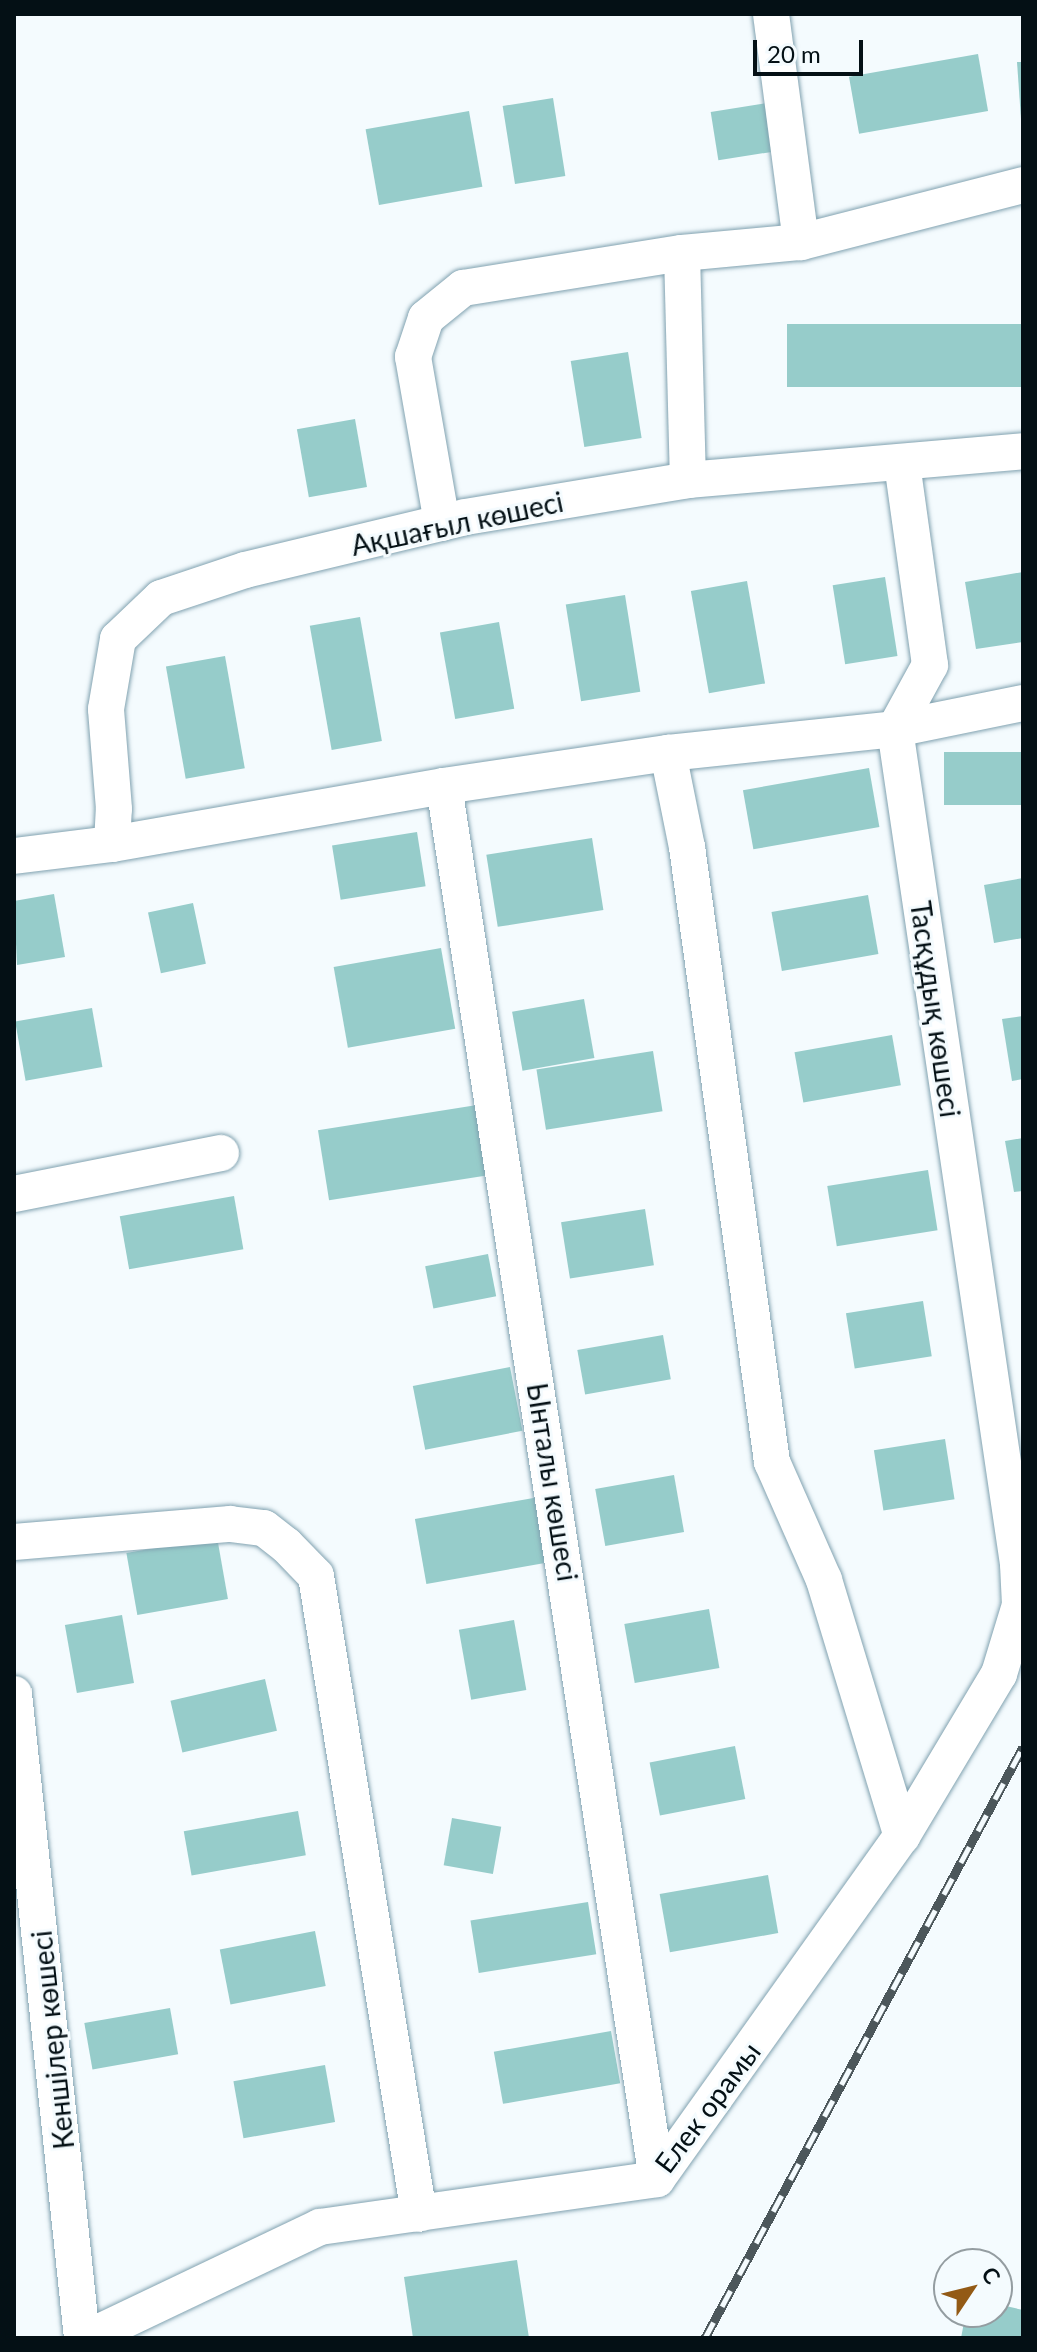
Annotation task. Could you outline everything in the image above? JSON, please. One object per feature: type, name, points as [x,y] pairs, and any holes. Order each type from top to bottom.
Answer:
[{"type":"street","points":[[771,14],[801,242]]},
{"type":"street","points":[[442,523],[413,357],[426,318],[463,288],[682,253],[801,242],[1023,185]]},
{"type":"street","points":[[682,253],[688,480]]},
{"type":"street","name":"Ақшағыл көшесі","points":[[112,844],[114,809],[106,709],[118,639],[161,598],[245,570],[442,523],[688,480],[1023,451]]},
{"type":"street","points":[[895,729],[930,665],[902,463]]},
{"type":"street","points":[[14,856],[112,844],[444,786],[668,753],[895,729],[1023,703]]},
{"type":"street","name":"Тасқұдық көшесі","points":[[895,729],[1018,1564]]},
{"type":"street","points":[[668,753],[687,847],[772,1462],[824,1580],[902,1836]]},
{"type":"street","name":"Ынталы көшесі","points":[[444,786],[657,2179]]},
{"type":"street","points":[[14,1194],[221,1153]]},
{"type":"street","points":[[14,1542],[230,1524],[264,1528],[286,1545],[316,1576],[419,2214]]},
{"type":"street","name":"Елек орамы","points":[[85,2338],[320,2227],[657,2179],[902,1836],[999,1674],[1020,1605],[1018,1564]]},
{"type":"street","name":"Кеншілер көшесі","points":[[14,1694],[24,1863],[85,2338]]},
{"type":"building","points":[[978,54],[988,111],[859,134],[849,77]]},
{"type":"building","points":[[1017,62],[1023,62],[1023,119],[1021,119]]},
{"type":"building","points":[[553,98],[565,176],[515,184],[503,106]]},
{"type":"building","points":[[767,103],[775,151],[718,160],[711,112]]},
{"type":"building","points":[[469,111],[482,187],[379,205],[366,129]]},
{"type":"building","points":[[787,324],[1023,324],[1023,387],[787,387]]},
{"type":"building","points":[[628,352],[642,438],[584,447],[571,361]]},
{"type":"building","points":[[355,419],[367,487],[309,497],[297,429]]},
{"type":"building","points":[[1023,572],[1023,642],[976,649],[965,582]]},
{"type":"building","points":[[885,577],[898,656],[845,664],[833,585]]},
{"type":"building","points":[[747,581],[765,683],[709,693],[691,591]]},
{"type":"building","points":[[625,595],[640,692],[581,701],[566,604]]},
{"type":"building","points":[[360,617],[382,741],[332,750],[310,626]]},
{"type":"building","points":[[499,622],[514,709],[455,719],[440,632]]},
{"type":"building","points":[[225,656],[245,768],[186,779],[166,666]]},
{"type":"building","points":[[944,752],[1023,752],[1023,805],[944,805]]},
{"type":"building","points":[[869,768],[879,827],[753,849],[743,790]]},
{"type":"building","points":[[417,832],[426,886],[341,900],[332,845]]},
{"type":"building","points":[[592,838],[603,910],[498,927],[486,855]]},
{"type":"building","points":[[1023,878],[1023,938],[994,943],[984,885]]},
{"type":"building","points":[[54,894],[65,957],[17,965],[14,901]]},
{"type":"building","points":[[868,895],[878,954],[782,971],[771,912]]},
{"type":"building","points":[[193,903],[206,964],[161,973],[148,913]]},
{"type":"building","points":[[441,948],[455,1029],[348,1048],[334,967]]},
{"type":"building","points":[[584,999],[594,1058],[523,1071],[512,1012]]},
{"type":"building","points":[[92,1008],[102,1067],[26,1081],[15,1022]]},
{"type":"building","points":[[1023,1016],[1023,1079],[1012,1081],[1002,1019]]},
{"type":"building","points":[[892,1035],[901,1085],[803,1102],[795,1052]]},
{"type":"building","points":[[653,1051],[663,1111],[546,1130],[536,1069]]},
{"type":"building","points":[[477,1105],[488,1175],[329,1200],[318,1130]]},
{"type":"building","points":[[1023,1138],[1023,1191],[1014,1192],[1005,1141]]},
{"type":"building","points":[[928,1170],[938,1230],[837,1246],[827,1186]]},
{"type":"building","points":[[234,1196],[243,1249],[129,1269],[120,1216]]},
{"type":"building","points":[[645,1209],[654,1265],[570,1279],[561,1222]]},
{"type":"building","points":[[488,1254],[496,1296],[433,1308],[425,1266]]},
{"type":"building","points":[[923,1301],[932,1356],[855,1369],[846,1313]]},
{"type":"building","points":[[663,1335],[671,1379],[585,1394],[577,1350]]},
{"type":"building","points":[[510,1367],[522,1431],[425,1450],[413,1386]]},
{"type":"building","points":[[945,1439],[955,1499],[883,1511],[874,1450]]},
{"type":"building","points":[[674,1475],[684,1532],[605,1546],[595,1489]]},
{"type":"building","points":[[539,1497],[550,1562],[426,1584],[415,1519]]},
{"type":"building","points":[[217,1537],[228,1599],[137,1615],[126,1553]]},
{"type":"building","points":[[709,1609],[719,1668],[635,1683],[624,1624]]},
{"type":"building","points":[[122,1615],[134,1683],[77,1693],[65,1625]]},
{"type":"building","points":[[514,1620],[526,1690],[471,1700],[459,1630]]},
{"type":"building","points":[[265,1679],[277,1731],[182,1752],[170,1701]]},
{"type":"building","points":[[735,1746],[745,1799],[660,1816],[650,1763]]},
{"type":"building","points":[[298,1811],[306,1855],[192,1875],[184,1831]]},
{"type":"building","points":[[452,1818],[501,1827],[493,1874],[444,1865]]},
{"type":"building","points":[[768,1875],[778,1933],[670,1952],[660,1894]]},
{"type":"building","points":[[588,1902],[596,1954],[479,1973],[470,1921]]},
{"type":"building","points":[[315,1931],[326,1986],[230,2004],[220,1950]]},
{"type":"building","points":[[170,2008],[178,2054],[92,2069],[84,2023]]},
{"type":"building","points":[[611,2031],[620,2083],[503,2104],[494,2052]]},
{"type":"building","points":[[325,2065],[335,2122],[243,2138],[233,2081]]},
{"type":"building","points":[[517,2260],[529,2338],[413,2338],[404,2277]]},
{"type":"building","points":[[1013,2308],[1023,2310],[1023,2338],[961,2338],[963,2328],[1013,2328]]},
{"type":"railway","points":[[705,2338],[1023,1747]]}]
